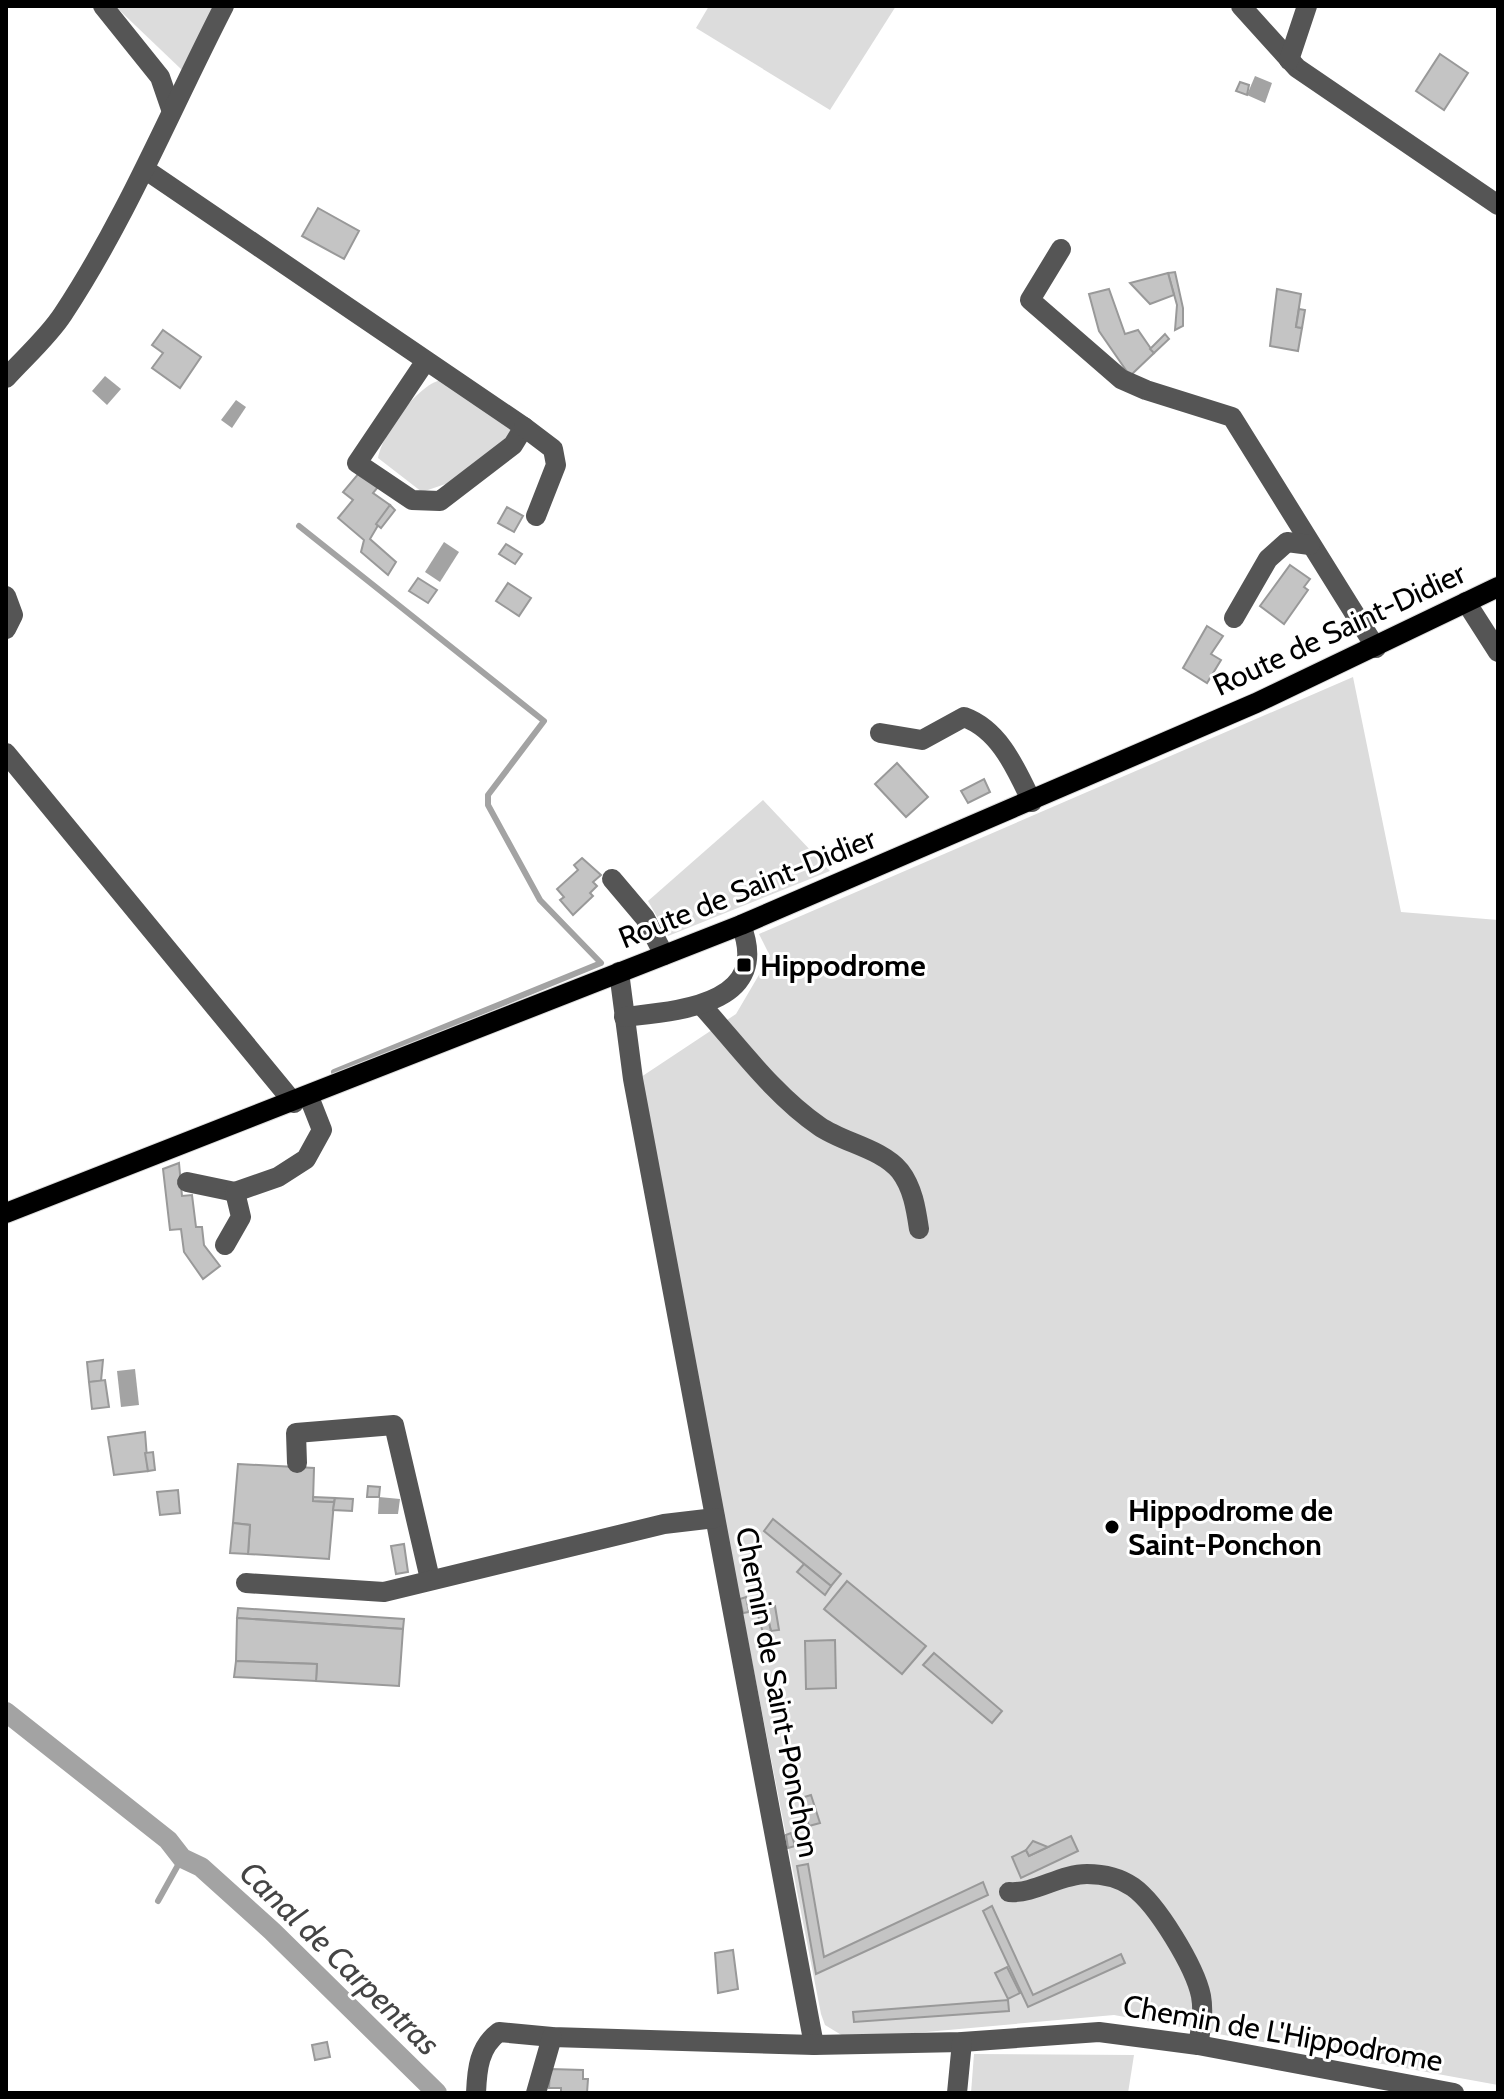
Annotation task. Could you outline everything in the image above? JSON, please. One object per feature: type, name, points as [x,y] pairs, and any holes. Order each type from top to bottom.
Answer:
[{"type":"main road","name":"Route de Saint-Didier","points":[[6,1213],[302,1100],[741,925],[1032,802],[1376,648],[1498,587]]},
{"type":"street","points":[[103,6],[160,77],[171,109]]},
{"type":"street","points":[[6,378],[61,316],[146,170],[171,109],[224,6]]},
{"type":"street","points":[[1241,6],[1289,60],[1498,205]]},
{"type":"street","points":[[1289,60],[1307,6]]},
{"type":"street","points":[[146,170],[553,449],[556,465],[536,516]]},
{"type":"street","points":[[1061,249],[1030,300],[1121,379],[1232,417],[1376,648]]},
{"type":"street","points":[[425,362],[357,463],[412,500],[440,501],[513,445],[524,427]]},
{"type":"street","points":[[1234,618],[1268,559],[1287,542],[1310,545]]},
{"type":"street","points":[[6,596],[13,615],[6,629]]},
{"type":"street","points":[[1466,602],[1498,652]]},
{"type":"street","points":[[880,733],[922,740],[964,717],[982,724],[1015,767],[1032,802]]},
{"type":"street","points":[[6,753],[302,1100],[322,1130],[306,1159],[278,1177],[235,1192],[187,1182]]},
{"type":"street","points":[[612,879],[645,918],[664,955]]},
{"type":"street","points":[[624,1017],[703,1007],[737,982],[746,948],[741,925]]},
{"type":"street","name":"Chemin de Saint-Ponchon","points":[[619,972],[624,1017],[715,1518],[814,2045]]},
{"type":"street","points":[[703,1007],[806,1116],[839,1138],[898,1169],[909,1186],[919,1229]]},
{"type":"street","points":[[225,1245],[241,1217],[235,1192]]},
{"type":"street","points":[[297,1463],[296,1433],[394,1425],[430,1579]]},
{"type":"street","points":[[246,1583],[384,1592],[664,1524],[715,1518]]},
{"type":"street","points":[[1009,1892],[1066,1875],[1086,1874],[1120,1879],[1136,1889],[1151,1906],[1193,1974],[1200,1994],[1203,2019],[1198,2045]]},
{"type":"street","points":[[476,2093],[479,2061],[485,2047],[499,2032],[552,2037],[814,2045]]},
{"type":"street","name":"Chemin de L'Hippodrome","points":[[814,2045],[962,2042],[1099,2032],[1198,2045],[1454,2093]]},
{"type":"street","points":[[536,2093],[552,2037]]},
{"type":"street","points":[[957,2093],[962,2042]]},
{"type":"shaded area","points":[[115,6],[216,6],[182,70]]},
{"type":"shaded area","points":[[709,6],[896,6],[830,110],[696,28]]},
{"type":"shaded area","points":[[1255,76],[1272,83],[1265,103],[1247,95]]},
{"type":"shaded area","points":[[105,376],[121,389],[107,405],[92,391]]},
{"type":"shaded area","points":[[441,380],[511,426],[513,432],[466,477],[422,492],[378,458],[386,436],[402,412],[422,391]]},
{"type":"shaded area","points":[[236,400],[246,407],[232,428],[221,420]]},
{"type":"shaded area","points":[[444,542],[459,552],[440,582],[425,572]]},
{"type":"shaded area","name":"Hippodrome de Saint-Ponchon","points":[[1353,677],[1401,912],[1498,920],[1498,2085],[1114,2015],[848,2039],[825,2025],[821,2014],[638,1079],[736,1014],[770,956],[759,934]]},
{"type":"shaded area","points":[[763,800],[830,871],[668,936],[648,901]]},
{"type":"shaded area","points":[[135,1369],[139,1405],[121,1407],[117,1371]]},
{"type":"shaded area","points":[[379,1497],[400,1499],[398,1514],[378,1514]]},
{"type":"shaded area","points":[[974,2054],[1134,2055],[1128,2093],[971,2093]]},
{"type":"building","points":[[1440,54],[1468,73],[1444,110],[1416,91]]},
{"type":"building","points":[[1240,82],[1249,85],[1247,95],[1236,91]]},
{"type":"building","points":[[318,208],[359,231],[344,259],[302,236]]},
{"type":"building","points":[[1175,272],[1183,308],[1183,326],[1175,330],[1177,305],[1168,273]]},
{"type":"building","points":[[1168,273],[1174,295],[1150,304],[1130,283]]},
{"type":"building","points":[[1109,289],[1125,334],[1138,330],[1154,353],[1130,376],[1099,331],[1089,294]]},
{"type":"building","points":[[1277,289],[1301,294],[1296,327],[1302,328],[1298,351],[1270,346]]},
{"type":"building","points":[[1299,309],[1305,310],[1302,328],[1296,327]]},
{"type":"building","points":[[163,330],[201,357],[180,388],[152,368],[163,353],[152,345]]},
{"type":"building","points":[[1165,334],[1169,339],[1154,353],[1150,349]]},
{"type":"building","points":[[359,473],[378,487],[373,493],[390,505],[370,539],[396,562],[388,575],[361,552],[364,540],[338,518],[353,500],[343,492]]},
{"type":"building","points":[[390,505],[395,510],[381,528],[376,524]]},
{"type":"building","points":[[507,507],[523,516],[514,532],[498,523]]},
{"type":"building","points":[[506,544],[522,554],[515,564],[499,554]]},
{"type":"building","points":[[1290,565],[1310,579],[1304,587],[1308,590],[1284,624],[1260,606]]},
{"type":"building","points":[[418,578],[437,590],[428,603],[409,591]]},
{"type":"building","points":[[508,583],[531,598],[519,616],[496,601]]},
{"type":"building","points":[[1207,626],[1223,636],[1211,654],[1221,660],[1207,683],[1183,668]]},
{"type":"building","points":[[897,763],[928,797],[906,817],[875,784]]},
{"type":"building","points":[[984,779],[990,792],[968,803],[961,791]]},
{"type":"building","points":[[582,858],[601,875],[593,882],[597,886],[590,893],[593,896],[573,915],[560,900],[564,897],[557,889],[578,870],[574,865]]},
{"type":"building","points":[[179,1163],[182,1196],[192,1195],[196,1227],[202,1227],[204,1245],[220,1266],[203,1279],[184,1252],[181,1229],[170,1230],[163,1169]]},
{"type":"building","points":[[103,1360],[101,1381],[89,1382],[87,1362]]},
{"type":"building","points":[[105,1380],[109,1407],[92,1409],[89,1382]]},
{"type":"building","points":[[145,1432],[148,1471],[114,1475],[108,1437]]},
{"type":"building","points":[[153,1452],[155,1470],[148,1471],[145,1453]]},
{"type":"building","points":[[238,1464],[314,1468],[313,1501],[334,1502],[329,1559],[248,1554],[250,1525],[233,1523]]},
{"type":"building","points":[[368,1486],[380,1487],[379,1497],[367,1497]]},
{"type":"building","points":[[178,1490],[180,1513],[160,1515],[157,1492]]},
{"type":"building","points":[[313,1497],[335,1498],[334,1502],[313,1501]]},
{"type":"building","points":[[335,1498],[353,1499],[352,1511],[333,1510]]},
{"type":"building","points":[[773,1519],[841,1574],[831,1586],[764,1531]]},
{"type":"building","points":[[233,1523],[250,1525],[248,1554],[230,1553]]},
{"type":"building","points":[[404,1544],[408,1572],[396,1574],[391,1546]]},
{"type":"building","points":[[804,1564],[831,1586],[825,1595],[797,1572]]},
{"type":"building","points":[[847,1581],[926,1646],[902,1674],[824,1609]]},
{"type":"building","points":[[746,1597],[749,1612],[743,1613],[740,1599]]},
{"type":"building","points":[[775,1606],[779,1630],[771,1631],[765,1607]]},
{"type":"building","points":[[765,1607],[771,1631],[763,1633],[756,1608]]},
{"type":"building","points":[[238,1608],[404,1619],[403,1629],[237,1618]]},
{"type":"building","points":[[237,1618],[403,1629],[399,1686],[316,1681],[317,1664],[236,1661]]},
{"type":"building","points":[[835,1640],[836,1688],[806,1689],[805,1641]]},
{"type":"building","points":[[934,1653],[1002,1711],[992,1723],[923,1665]]},
{"type":"building","points":[[236,1661],[317,1664],[316,1681],[234,1677]]},
{"type":"building","points":[[811,1795],[820,1823],[809,1826],[801,1798]]},
{"type":"building","points":[[791,1833],[795,1846],[788,1848],[786,1835]]},
{"type":"building","points":[[1071,1836],[1078,1851],[1021,1878],[1012,1857],[1026,1850],[1029,1856]]},
{"type":"building","points":[[1033,1841],[1048,1847],[1029,1856],[1026,1850]]},
{"type":"building","points":[[808,1864],[824,1957],[983,1882],[988,1895],[816,1974],[797,1866]]},
{"type":"building","points":[[992,1906],[1033,1995],[1121,1954],[1125,1963],[1028,2007],[983,1911]]},
{"type":"building","points":[[733,1950],[738,1989],[718,1993],[715,1953]]},
{"type":"building","points":[[1007,1967],[1020,1993],[1008,1999],[995,1973]]},
{"type":"building","points":[[1008,2000],[1009,2011],[854,2022],[853,2012]]},
{"type":"building","points":[[327,2042],[330,2057],[315,2060],[312,2045]]},
{"type":"building","points":[[550,2069],[583,2070],[583,2079],[588,2079],[587,2093],[561,2093],[561,2088],[549,2088]]},
{"type":"waterway","points":[[299,526],[544,721],[488,795],[488,805],[540,900],[601,963],[334,1072]]},
{"type":"waterway","name":"Canal de Carpentras","points":[[6,1712],[168,1840],[182,1858],[201,1867],[272,1931],[437,2093]]},
{"type":"waterway","points":[[158,1901],[182,1858]]},
{"type":"place","name":"Hippodrome","points":[[744,965]]},
{"type":"place","name":"Hippodrome de Saint-Ponchon","points":[[1112,1527]]}]
